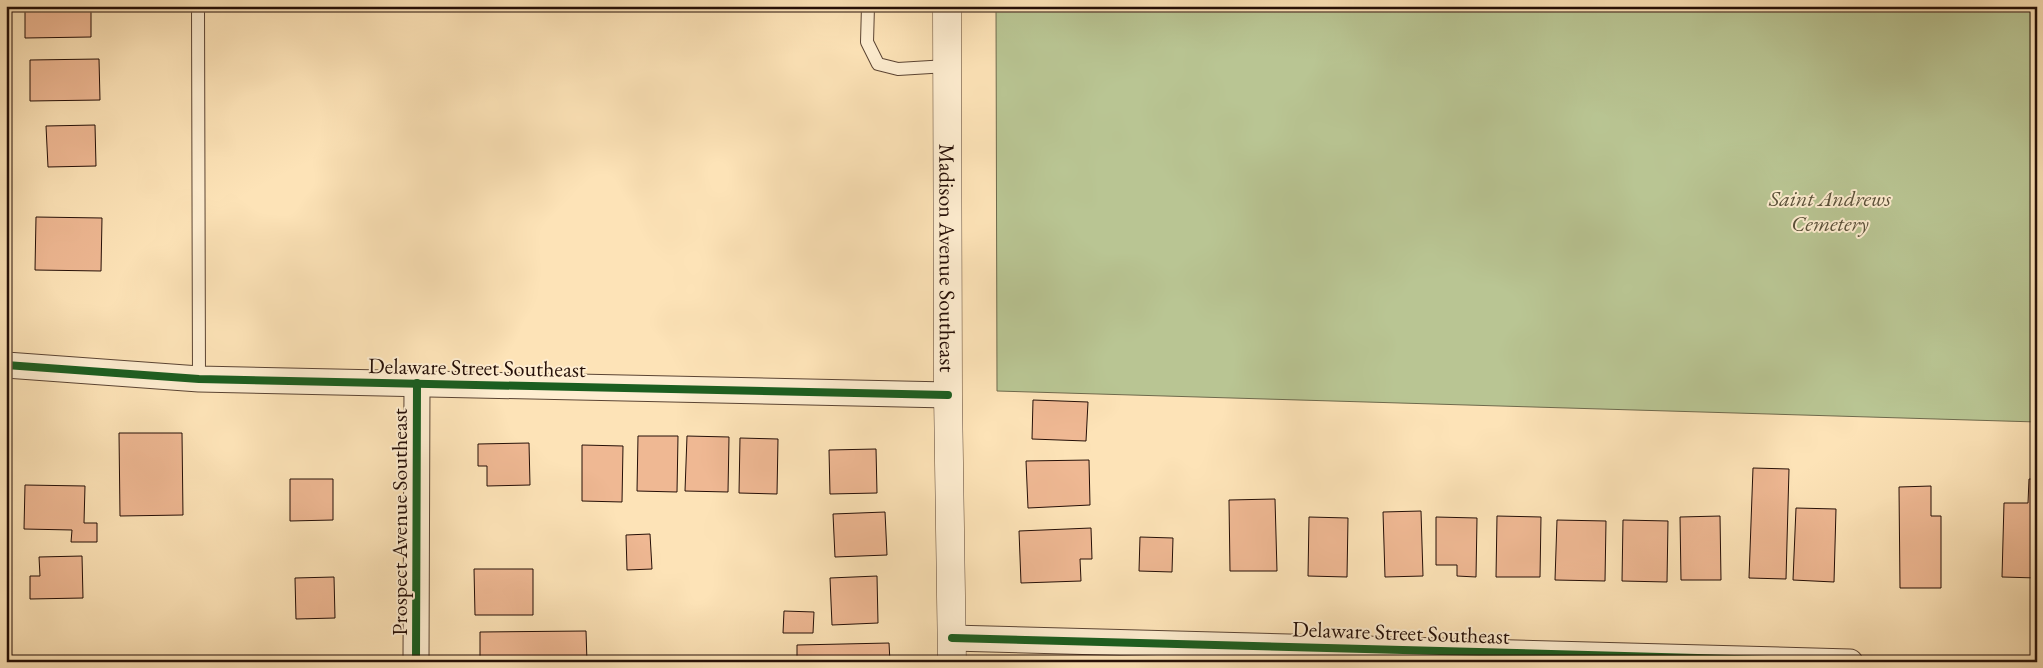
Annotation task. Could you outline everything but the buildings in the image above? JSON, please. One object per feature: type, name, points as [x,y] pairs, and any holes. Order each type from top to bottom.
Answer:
[{"type":"street","name":"Madison Avenue Southeast","points":[[947,6],[948,395],[952,650]]},
{"type":"street","name":"Delaware Street Southeast","points":[[6,365],[199,379],[948,395]]},
{"type":"street","name":"Prospect Avenue Southeast","points":[[416,662],[417,383]]},
{"type":"street","name":"Delaware Street Southeast","points":[[952,650],[1850,662]]},
{"type":"lane","points":[[198,6],[199,379]]},
{"type":"lane","points":[[868,6],[867,42],[878,64],[898,70],[947,66]]},
{"type":"green space","name":"Saint Andrews Cemetery","points":[[996,6],[2037,6],[2037,422],[997,391]]},
{"type":"cycle path","points":[[6,365],[199,379],[948,395]]},
{"type":"cycle path","points":[[416,662],[417,383]]},
{"type":"cycle path","points":[[952,638],[1850,662]]}]
